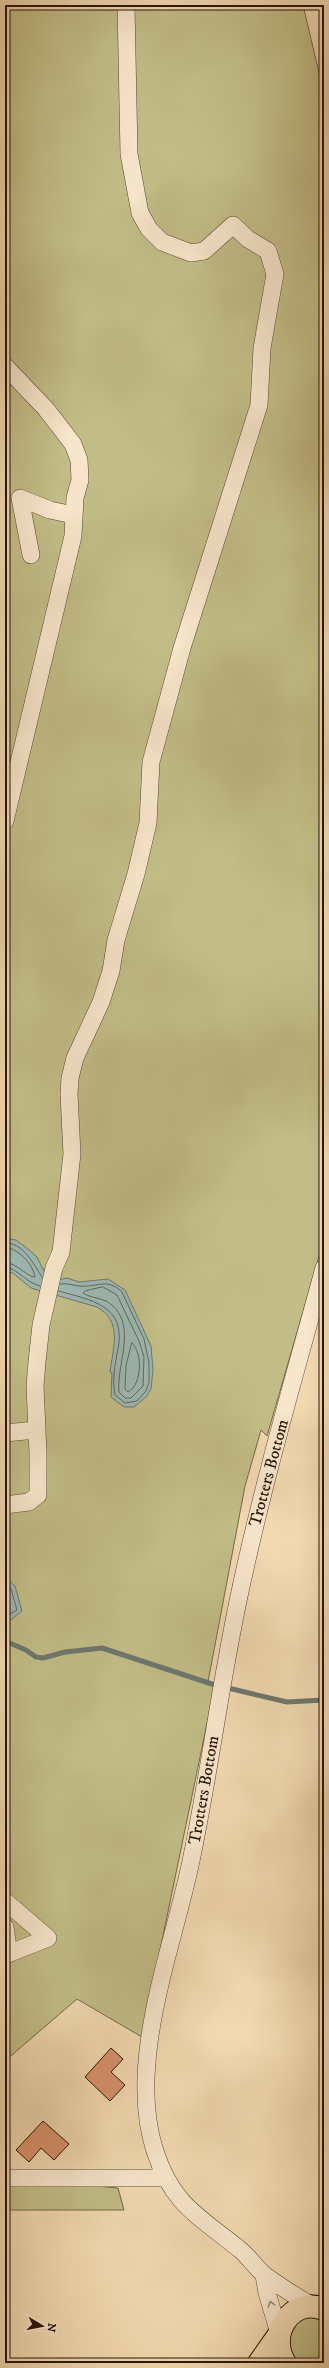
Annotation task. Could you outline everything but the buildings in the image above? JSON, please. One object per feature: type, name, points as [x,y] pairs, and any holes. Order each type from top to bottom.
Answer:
[{"type":"main road","points":[[259,2363],[288,2317],[296,2311],[320,2308]]},
{"type":"main road","points":[[278,2334],[278,2346],[285,2363]]},
{"type":"street","points":[[5,1505],[29,1502],[38,1495],[35,1386],[41,1325],[53,1276],[61,1252],[72,1154],[69,1094],[70,1078],[75,1058],[101,1002],[111,971],[116,940],[136,874],[148,823],[151,762],[182,648],[259,405],[262,348],[275,274],[268,251],[248,240],[233,225],[204,251],[191,253],[162,242],[149,229],[140,213],[129,161],[126,5]]},
{"type":"street","points":[[5,366],[46,409],[74,444],[79,460],[80,480],[73,515],[73,536],[5,821]]},
{"type":"street","points":[[31,555],[20,498],[50,510],[73,515]]},
{"type":"street","name":"Trotters Bottom","points":[[320,2308],[264,2275],[247,2255],[202,2222],[175,2193],[166,2178],[154,2148],[148,2114],[147,2078],[156,2000],[191,1864],[223,1676],[241,1586],[262,1498],[324,1268]]},
{"type":"street","points":[[5,1433],[36,1430]]},
{"type":"street","points":[[5,1901],[48,1938],[7,1954],[5,1927]]},
{"type":"street","points":[[5,2178],[166,2178]]},
{"type":"street","points":[[264,2275],[267,2293],[278,2334]]},
{"type":"shaded area","points":[[5,5],[303,5],[319,73],[324,136],[324,1239],[267,1436],[261,1430],[245,1486],[208,1682],[215,1685],[142,2037],[77,1999],[5,2061]]},
{"type":"shaded area","points":[[48,2182],[118,2188],[124,2210],[5,2210],[5,2186]]},
{"type":"shaded area","points":[[307,2316],[324,2318],[324,2363],[296,2363],[293,2360],[289,2342],[289,2332],[293,2326]]},
{"type":"water","points":[[5,1238],[16,1240],[28,1249],[37,1257],[46,1275],[57,1280],[67,1278],[79,1282],[108,1279],[125,1290],[151,1346],[153,1370],[151,1389],[146,1397],[134,1407],[124,1407],[111,1397],[112,1373],[110,1372],[114,1336],[113,1327],[105,1313],[97,1307],[31,1288],[13,1273],[5,1271]]},
{"type":"water","points":[[5,1577],[15,1586],[22,1611],[8,1622],[5,1620]]},
{"type":"waterway","points":[[5,1641],[26,1650],[36,1657],[43,1658],[65,1652],[102,1648],[215,1685],[287,1702],[324,1700]]}]
